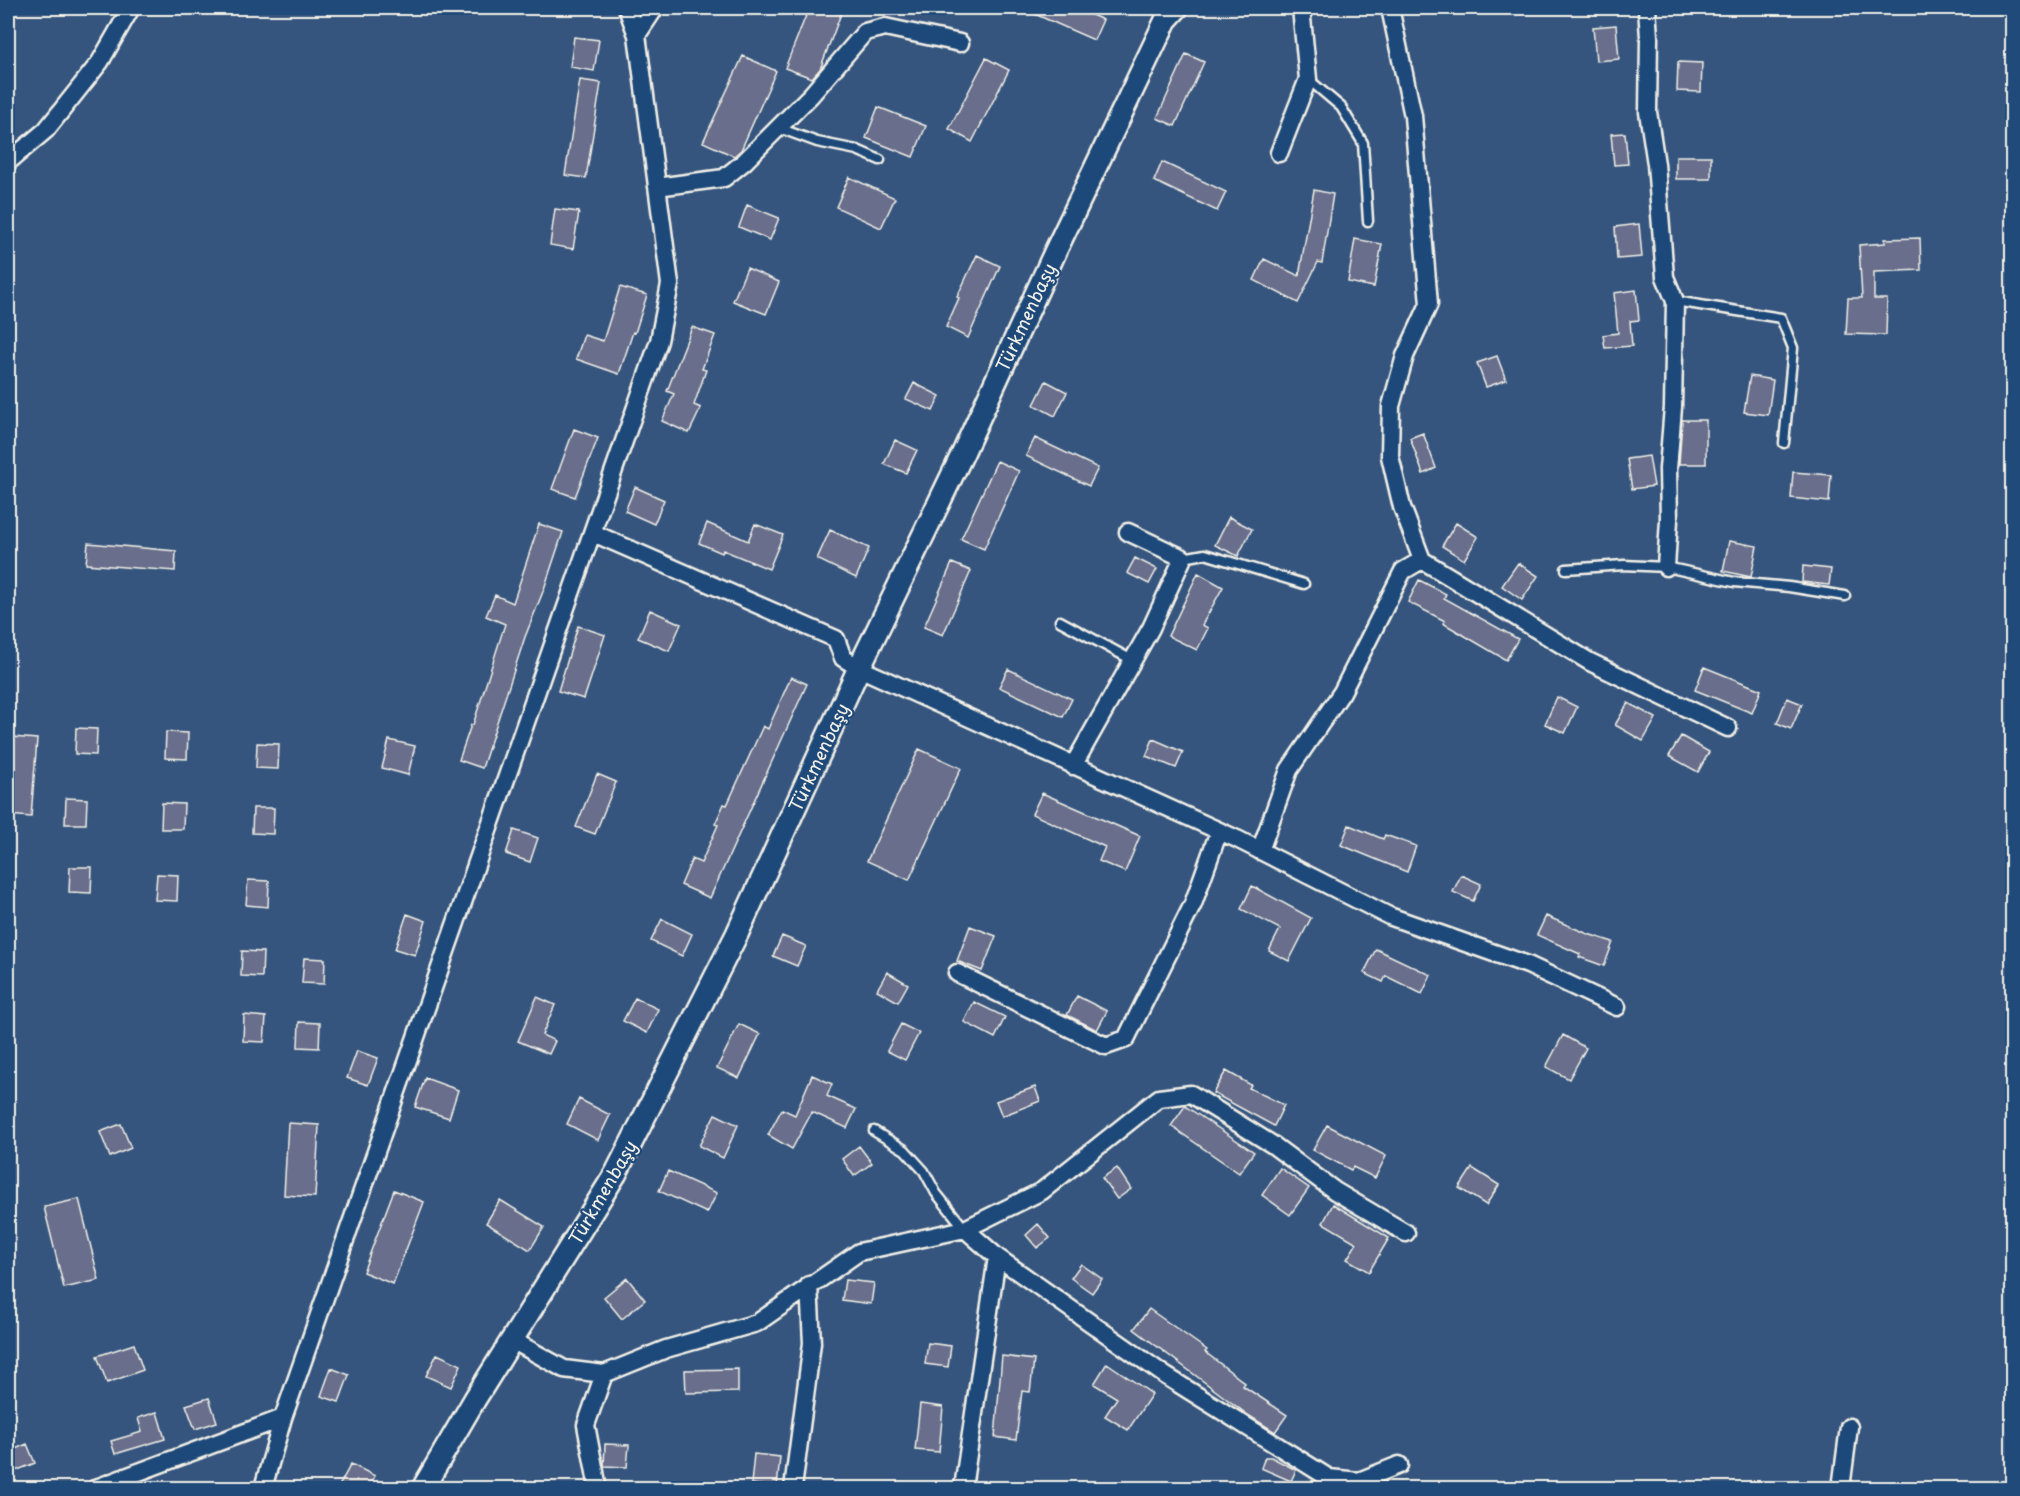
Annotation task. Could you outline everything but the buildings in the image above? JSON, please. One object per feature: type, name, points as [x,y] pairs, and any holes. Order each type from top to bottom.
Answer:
[{"type":"street","points":[[8,162],[46,130],[100,62],[131,8]]},
{"type":"street","points":[[263,1488],[283,1418],[659,341],[670,284],[637,35],[627,8]]},
{"type":"street","points":[[637,35],[655,8]]},
{"type":"street","name":"Türkmenbaşy","points":[[423,1488],[621,1162],[737,934],[859,668],[963,453],[1056,250],[1166,20],[1177,8]]},
{"type":"street","points":[[1279,153],[1308,80],[1301,8]]},
{"type":"street","points":[[1390,8],[1413,116],[1429,304],[1405,356],[1390,406],[1390,456],[1402,507],[1422,560],[1590,662],[1728,728]]},
{"type":"street","points":[[1647,8],[1648,112],[1656,164],[1665,277],[1675,301],[1666,567]]},
{"type":"street","points":[[657,187],[724,178],[744,162],[811,95],[865,32],[885,27],[960,43]]},
{"type":"street","points":[[1072,766],[1115,695],[1151,628],[1183,558],[1128,532]]},
{"type":"street","points":[[593,533],[836,639],[843,658],[859,668],[1219,831],[1389,916],[1528,965],[1617,1007]]},
{"type":"street","points":[[1260,851],[1289,770],[1342,692],[1403,572],[1422,560]]},
{"type":"street","points":[[957,973],[1106,1046],[1126,1039],[1193,904],[1219,831]]},
{"type":"street","points":[[512,1340],[564,1369],[604,1374],[666,1349],[757,1323],[860,1252],[965,1229],[1042,1191],[1159,1098],[1191,1094],[1273,1145],[1335,1191],[1406,1233]]},
{"type":"street","points":[[965,1229],[997,1257],[1166,1377],[1329,1478],[1359,1481],[1398,1465]]},
{"type":"street","points":[[963,1488],[997,1257]]},
{"type":"street","points":[[793,1488],[812,1343],[809,1285]]},
{"type":"street","points":[[598,1488],[586,1425],[604,1374]]},
{"type":"street","points":[[96,1488],[283,1418]]},
{"type":"street","points":[[1841,1488],[1849,1427]]},
{"type":"lane","points":[[1308,80],[1341,107],[1362,143],[1368,221]]},
{"type":"lane","points":[[778,128],[817,142],[857,150],[880,160]]},
{"type":"lane","points":[[1675,301],[1781,318],[1793,348],[1784,443]]},
{"type":"lane","points":[[1183,558],[1205,554],[1304,584]]},
{"type":"lane","points":[[1566,569],[1624,565],[1666,567],[1734,582],[1789,587],[1845,596]]},
{"type":"lane","points":[[1060,621],[1132,660]]},
{"type":"lane","points":[[874,1131],[905,1150],[924,1171],[936,1193],[965,1229]]}]
